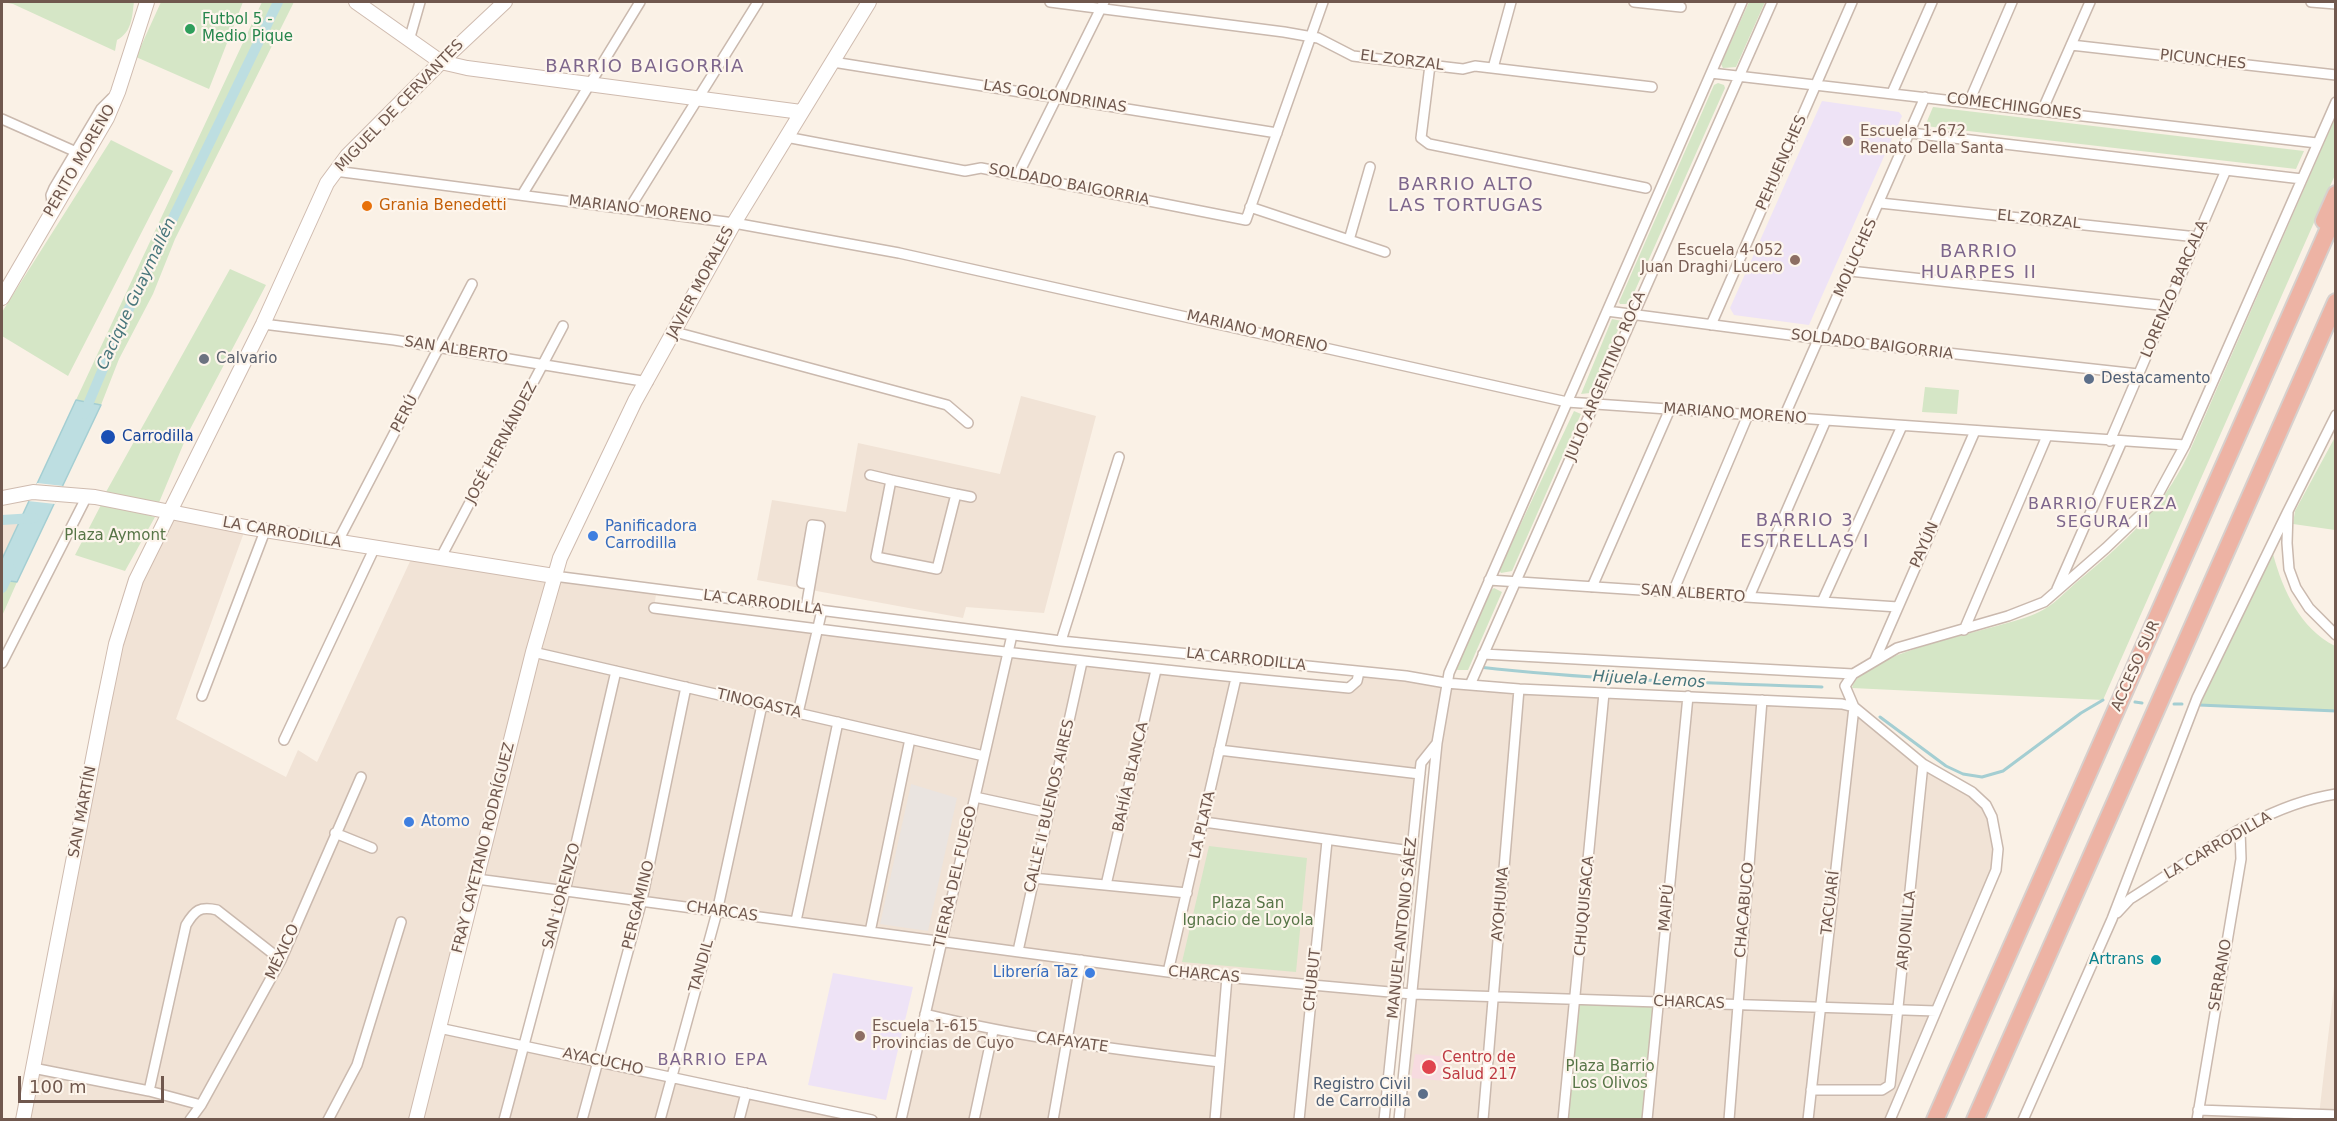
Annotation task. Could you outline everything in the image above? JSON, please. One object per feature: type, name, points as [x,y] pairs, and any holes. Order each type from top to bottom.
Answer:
[{"type":"highway","points":[[2202,517],[2220,455],[2336,194]]},
{"type":"highway","name":"ACCESO SUR","points":[[1935,1119],[2336,212]]},
{"type":"highway","points":[[1975,1119],[2336,302]]},
{"type":"street","name":"PERITO MORENO","points":[[2,298],[107,118],[118,92],[142,16],[149,2]]},
{"type":"street","points":[[356,2],[410,37],[441,62],[467,68],[801,112]]},
{"type":"street","points":[[410,37],[420,2]]},
{"type":"street","name":"MIGUEL DE CERVANTES","points":[[171,514],[263,324],[321,195],[335,171],[441,62],[505,2]]},
{"type":"street","points":[[522,195],[639,2]]},
{"type":"street","points":[[629,209],[758,2]]},
{"type":"street","name":"JAVIER MORALES","points":[[554,576],[575,525],[635,401],[648,382],[734,223],[869,2]]},
{"type":"street","name":"EL ZORZAL","points":[[1050,2],[1102,5],[1310,36],[1353,56],[1463,69],[1475,66],[1652,87]]},
{"type":"street","points":[[1323,2],[1250,207],[1385,252]]},
{"type":"street","points":[[1493,68],[1511,2]]},
{"type":"street","points":[[1634,2],[1681,7]]},
{"type":"street","name":"JULIO ARGENTINO ROCA","points":[[1446,683],[1455,654],[1742,2]]},
{"type":"street","name":"JULIO ARGENTINO ROCA","points":[[1470,685],[1772,2]]},
{"type":"street","name":"PEHUENCHES","points":[[1711,325],[1852,2]]},
{"type":"street","points":[[1892,93],[1932,2]]},
{"type":"street","points":[[1969,102],[2012,2]]},
{"type":"street","points":[[2042,111],[2090,2]]},
{"type":"street","points":[[2311,2],[2336,4]]},
{"type":"street","points":[[1018,175],[1102,5]]},
{"type":"street","name":"PICUNCHES","points":[[2071,45],[2336,75]]},
{"type":"street","name":"LAS GOLONDRINAS","points":[[833,62],[1277,133]]},
{"type":"street","points":[[1430,65],[1421,138],[1429,144],[1646,188]]},
{"type":"street","name":"COMECHINGONES","points":[[1711,73],[2317,143]]},
{"type":"street","points":[[53,209],[54,188],[74,151],[101,110],[118,92]]},
{"type":"street","name":"MOLUCHES","points":[[1784,417],[1925,97]]},
{"type":"street","points":[[1890,1119],[1996,870],[1998,849],[1995,829],[1986,805],[1972,792],[1923,764],[1854,707],[1845,688],[1846,682],[1853,674],[1898,648],[2028,610],[2056,591],[2154,502],[2185,445],[2336,102]]},
{"type":"street","points":[[2,119],[74,151]]},
{"type":"street","points":[[1911,133],[2302,179]]},
{"type":"street","name":"SOLDADO BAIGORRIA","points":[[786,137],[965,171],[981,168],[1245,220],[1250,207]]},
{"type":"street","points":[[1349,240],[1370,167]]},
{"type":"street","name":"LORENZO BARCALA","points":[[2110,441],[2226,170]]},
{"type":"street","name":"MARIANO MORENO","points":[[335,171],[734,223],[1020,279],[1567,402],[2185,445]]},
{"type":"street","name":"EL ZORZAL","points":[[1880,203],[2197,237]]},
{"type":"street","points":[[1850,271],[2168,306]]},
{"type":"street","name":"PERÚ","points":[[337,543],[472,284]]},
{"type":"street","name":"SOLDADO BAIGORRIA","points":[[1607,311],[1820,339],[2139,374]]},
{"type":"street","name":"SAN ALBERTO","points":[[263,324],[440,348],[648,382]]},
{"type":"street","name":"JOSÉ HERNÁNDEZ","points":[[440,559],[563,326]]},
{"type":"street","points":[[675,332],[948,405],[968,423]]},
{"type":"street","points":[[1592,587],[1670,409]]},
{"type":"street","points":[[1673,592],[1748,414]]},
{"type":"street","points":[[2023,1119],[2112,919],[2194,705],[2288,511],[2332,430],[2336,415]]},
{"type":"street","points":[[1749,597],[1826,420]]},
{"type":"street","points":[[1822,602],[1902,426]]},
{"type":"street","name":"PAYÚN","points":[[1875,660],[1975,431]]},
{"type":"street","points":[[1965,630],[2046,436]]},
{"type":"street","points":[[2056,591],[2122,441]]},
{"type":"street","points":[[1061,641],[1119,457]]},
{"type":"street","points":[[870,475],[971,497]]},
{"type":"street","points":[[891,480],[876,557],[937,569],[956,494]]},
{"type":"street","name":"LA CARRODILLA","points":[[2,498],[33,492],[87,496],[266,531],[554,576],[1061,641],[1470,685],[1805,701],[1854,707]]},
{"type":"street","points":[[2,663],[87,496]]},
{"type":"street","points":[[2288,511],[2289,569],[2296,588],[2309,608],[2336,635]]},
{"type":"street","name":"SAN MARTÍN","points":[[23,1119],[116,644],[136,580],[171,514]]},
{"type":"street","points":[[806,608],[820,526],[812,525],[802,583],[810,584]]},
{"type":"street","points":[[202,696],[266,531]]},
{"type":"street","points":[[284,740],[374,549]]},
{"type":"street","name":"FRAY CAYETANO RODRÍGUEZ","points":[[416,1119],[554,576]]},
{"type":"street","name":"SAN ALBERTO","points":[[1489,580],[1898,607]]},
{"type":"street","name":"LA CARRODILLA","points":[[654,608],[1082,662],[1236,678],[1350,688],[1357,681],[1359,672]]},
{"type":"street","points":[[798,713],[822,610]]},
{"type":"street","name":"TIERRA DEL FUEGO","points":[[901,1119],[1012,635]]},
{"type":"street","name":"TINOGASTA","points":[[533,652],[984,756]]},
{"type":"street","points":[[1483,654],[1853,674]]},
{"type":"street","name":"CALLE II BUENOS AIRES","points":[[1018,951],[1082,662]]},
{"type":"street","name":"BAHÍA BLANCA","points":[[1106,885],[1156,670]]},
{"type":"street","name":"SAN LORENZO","points":[[504,1119],[522,1044],[565,891],[616,671]]},
{"type":"street","name":"LA PLATA","points":[[1168,972],[1236,678]]},
{"type":"street","name":"MANUEL ANTONIO SÁEZ","points":[[1399,1119],[1437,743],[1446,683]]},
{"type":"street","name":"PERGAMINO","points":[[582,1119],[642,900],[686,687]]},
{"type":"street","name":"AYOHUMA","points":[[1483,1119],[1519,689]]},
{"type":"street","name":"CHUQUISACA","points":[[1563,1119],[1604,693]]},
{"type":"street","name":"MAIPÚ","points":[[1647,1119],[1688,696]]},
{"type":"street","name":"CHACABUCO","points":[[1729,1119],[1762,700]]},
{"type":"street","name":"TANDIL","points":[[660,1119],[717,912],[762,705]]},
{"type":"street","name":"TACUARÍ","points":[[1808,1119],[1854,707]]},
{"type":"street","points":[[796,921],[838,722]]},
{"type":"street","points":[[870,932],[910,739]]},
{"type":"street","name":"MANUEL ANTONIO SÁEZ","points":[[1384,1119],[1420,774],[1422,760],[1437,743]]},
{"type":"street","points":[[1219,750],[1420,774]]},
{"type":"street","name":"ARJONILLA","points":[[1811,1090],[1882,1090],[1890,1085],[1900,1010],[1923,764]]},
{"type":"street","name":"MÉXICO","points":[[190,1119],[201,1105],[280,960],[361,777]]},
{"type":"street","name":"LA CARRODILLA","points":[[2112,919],[2130,899],[2240,830],[2295,804],[2336,794]]},
{"type":"street","points":[[975,797],[1049,813]]},
{"type":"street","points":[[1204,822],[1411,851]]},
{"type":"street","name":"SERRANO","points":[[2197,1114],[2241,859],[2240,830]]},
{"type":"street","points":[[335,833],[372,848]]},
{"type":"street","name":"CHUBUT","points":[[1299,1119],[1327,841]]},
{"type":"street","points":[[1033,878],[1187,893]]},
{"type":"street","name":"CHARCAS","points":[[477,879],[1168,972],[1397,993],[1936,1011]]},
{"type":"street","points":[[149,1091],[186,925],[194,911],[205,908],[217,910],[280,960]]},
{"type":"street","points":[[328,1119],[357,1065],[401,922]]},
{"type":"street","points":[[1053,1119],[1081,960]]},
{"type":"street","points":[[1215,1119],[1227,977]]},
{"type":"street","name":"CAFAYATE","points":[[925,1014],[993,1031],[1066,1044],[1220,1062]]},
{"type":"street","name":"AYACUCHO","points":[[439,1028],[872,1119]]},
{"type":"street","points":[[974,1119],[993,1031]]},
{"type":"street","points":[[33,1068],[149,1091],[201,1105]]},
{"type":"street","points":[[739,1119],[746,1093]]},
{"type":"street","points":[[820,1119],[823,1109]]},
{"type":"street","points":[[2197,1114],[2319,1117],[2336,1115]]},
{"type":"shaded area","points":[[1822,101],[1899,112],[1902,116],[1809,325],[1734,315],[1730,308]]},
{"type":"shaded area","points":[[1021,396],[1096,416],[1044,613],[966,607],[963,618],[757,580],[772,500],[846,512],[858,443],[1000,474]]},
{"type":"shaded area","points":[[171,514],[246,527],[176,719],[286,777],[298,750],[317,762],[413,555],[657,589],[654,607],[1349,688],[1359,672],[1446,683],[1842,704],[1923,764],[1972,792],[1992,817],[1996,870],[1890,1119],[1399,1119],[1437,744],[1425,757],[1384,1119],[901,1119],[941,942],[565,891],[478,872],[439,1028],[872,1119],[23,1120],[116,644]]},
{"type":"shaded area","points":[[20,519],[2,559],[2,520]]},
{"type":"shaded area","points":[[911,784],[957,798],[928,931],[880,924]]},
{"type":"shaded area","name":"Escuela 1-615 Provincias de Cuyo","points":[[833,973],[913,987],[886,1100],[808,1085]]},
{"type":"shaded area","points":[[2335,978],[2335,1119],[2197,1120],[2198,1110],[2319,1115]]},
{"type":"shaded area","name":"Centro de Salud 217","points":[[1415,1054],[1447,1057],[1445,1081],[1411,1078]]},
{"type":"green space","points":[[2,2],[134,2],[130,24],[126,33],[117,40],[115,51],[13,4]]},
{"type":"green space","name":"Futbol 5 - Medio Pique","points":[[161,2],[243,2],[209,89],[136,57]]},
{"type":"green space","points":[[262,2],[294,2],[175,239],[153,294],[119,359],[101,405],[76,400]]},
{"type":"green space","points":[[1749,2],[1765,2],[1736,67],[1723,68],[1721,64]]},
{"type":"green space","points":[[1718,83],[1724,85],[1725,88],[1629,304],[1620,304],[1714,85]]},
{"type":"green space","points":[[1933,107],[2304,151],[2296,169],[1925,126]]},
{"type":"green space","points":[[2335,118],[2335,175],[2103,700],[1852,688],[1861,675],[1880,663],[1906,652],[2039,612],[2111,553],[2154,509],[2188,455]]},
{"type":"green space","points":[[111,140],[173,171],[68,376],[2,336],[2,312]]},
{"type":"green space","name":"Calvario","points":[[230,269],[266,285],[188,433],[158,505],[106,492]]},
{"type":"green space","points":[[1612,319],[1622,321],[1590,393],[1581,394]]},
{"type":"green space","points":[[1925,387],[1959,390],[1957,414],[1922,412]]},
{"type":"green space","points":[[1574,411],[1581,414],[1512,571],[1501,573],[1499,570]]},
{"type":"green space","points":[[2334,439],[2335,530],[2293,524],[2295,511]]},
{"type":"green space","name":"Plaza Aymont","points":[[102,503],[155,517],[125,571],[75,555]]},
{"type":"green space","points":[[2273,554],[2288,595],[2303,619],[2312,629],[2335,646],[2335,711],[2199,705]]},
{"type":"green space","points":[[2,580],[17,582],[2,616]]},
{"type":"green space","points":[[1494,588],[1502,592],[1468,670],[1456,670],[1491,590]]},
{"type":"green space","name":"Plaza San Ignacio de Loyola","points":[[1209,846],[1307,858],[1296,972],[1182,962]]},
{"type":"green space","name":"Plaza Barrio Los Olivos","points":[[1577,999],[1658,1002],[1647,1119],[1563,1120]]},
{"type":"water","points":[[76,400],[101,405],[17,582],[2,580],[2,559]]},
{"type":"pier","points":[[37,483],[63,486],[55,504],[28,501]]},
{"type":"waterway","name":"Cacique Guaymallén","points":[[84,414],[123,321],[278,2]]},
{"type":"waterway","points":[[2,520],[34,518]]},
{"type":"waterway","name":"Cacique Guaymallén","points":[[2,588],[11,569]]},
{"type":"waterway","name":"Hijuela Lemos","points":[[1479,667],[1607,678],[1822,687]]},
{"type":"waterway","name":"Hijuela Lemos","points":[[1880,717],[1946,766],[1963,774],[1982,777],[2003,771],[2081,713],[2103,700]]},
{"type":"waterway","name":"Hijuela Lemos","points":[[2135,702],[2142,703]]},
{"type":"waterway","name":"Hijuela Lemos","points":[[2174,704],[2182,704]]},
{"type":"waterway","name":"Hijuela Lemos","points":[[2199,705],[2336,711]]},
{"type":"place","name":"Futbol 5 - Medio Pique","points":[[190,29]]},
{"type":"place","name":"Escuela 1-672 Renato Della Santa","points":[[1848,141]]},
{"type":"place","name":"Grania Benedetti","points":[[367,206]]},
{"type":"place","name":"Escuela 4-052 Juan Draghi Lucero","points":[[1795,260]]},
{"type":"place","name":"Calvario","points":[[204,359]]},
{"type":"place","name":"Destacamento","points":[[2089,379]]},
{"type":"place","name":"Carrodilla","points":[[108,437]]},
{"type":"place","name":"Panificadora Carrodilla","points":[[593,536]]},
{"type":"place","name":"Atomo","points":[[409,822]]},
{"type":"place","name":"Artrans","points":[[2156,960]]},
{"type":"place","name":"Librería Taz","points":[[1090,973]]},
{"type":"place","name":"Escuela 1-615 Provincias de Cuyo","points":[[860,1036]]},
{"type":"place","name":"Centro de Salud 217","points":[[1429,1067]]},
{"type":"place","name":"Registro Civil de Carrodilla","points":[[1423,1094]]},
{"type":"district","name":"BARRIO BAIGORRIA","points":[[645,67]]},
{"type":"district","name":"BARRIO ALTO LAS TORTUGAS","points":[[1466,195]]},
{"type":"district","name":"BARRIO HUARPES II","points":[[1979,262]]},
{"type":"district","name":"BARRIO FUERZA SEGURA II","points":[[2103,514]]},
{"type":"district","name":"BARRIO 3 ESTRELLAS I","points":[[1805,531]]},
{"type":"district","name":"BARRIO EPA","points":[[713,1061]]}]
